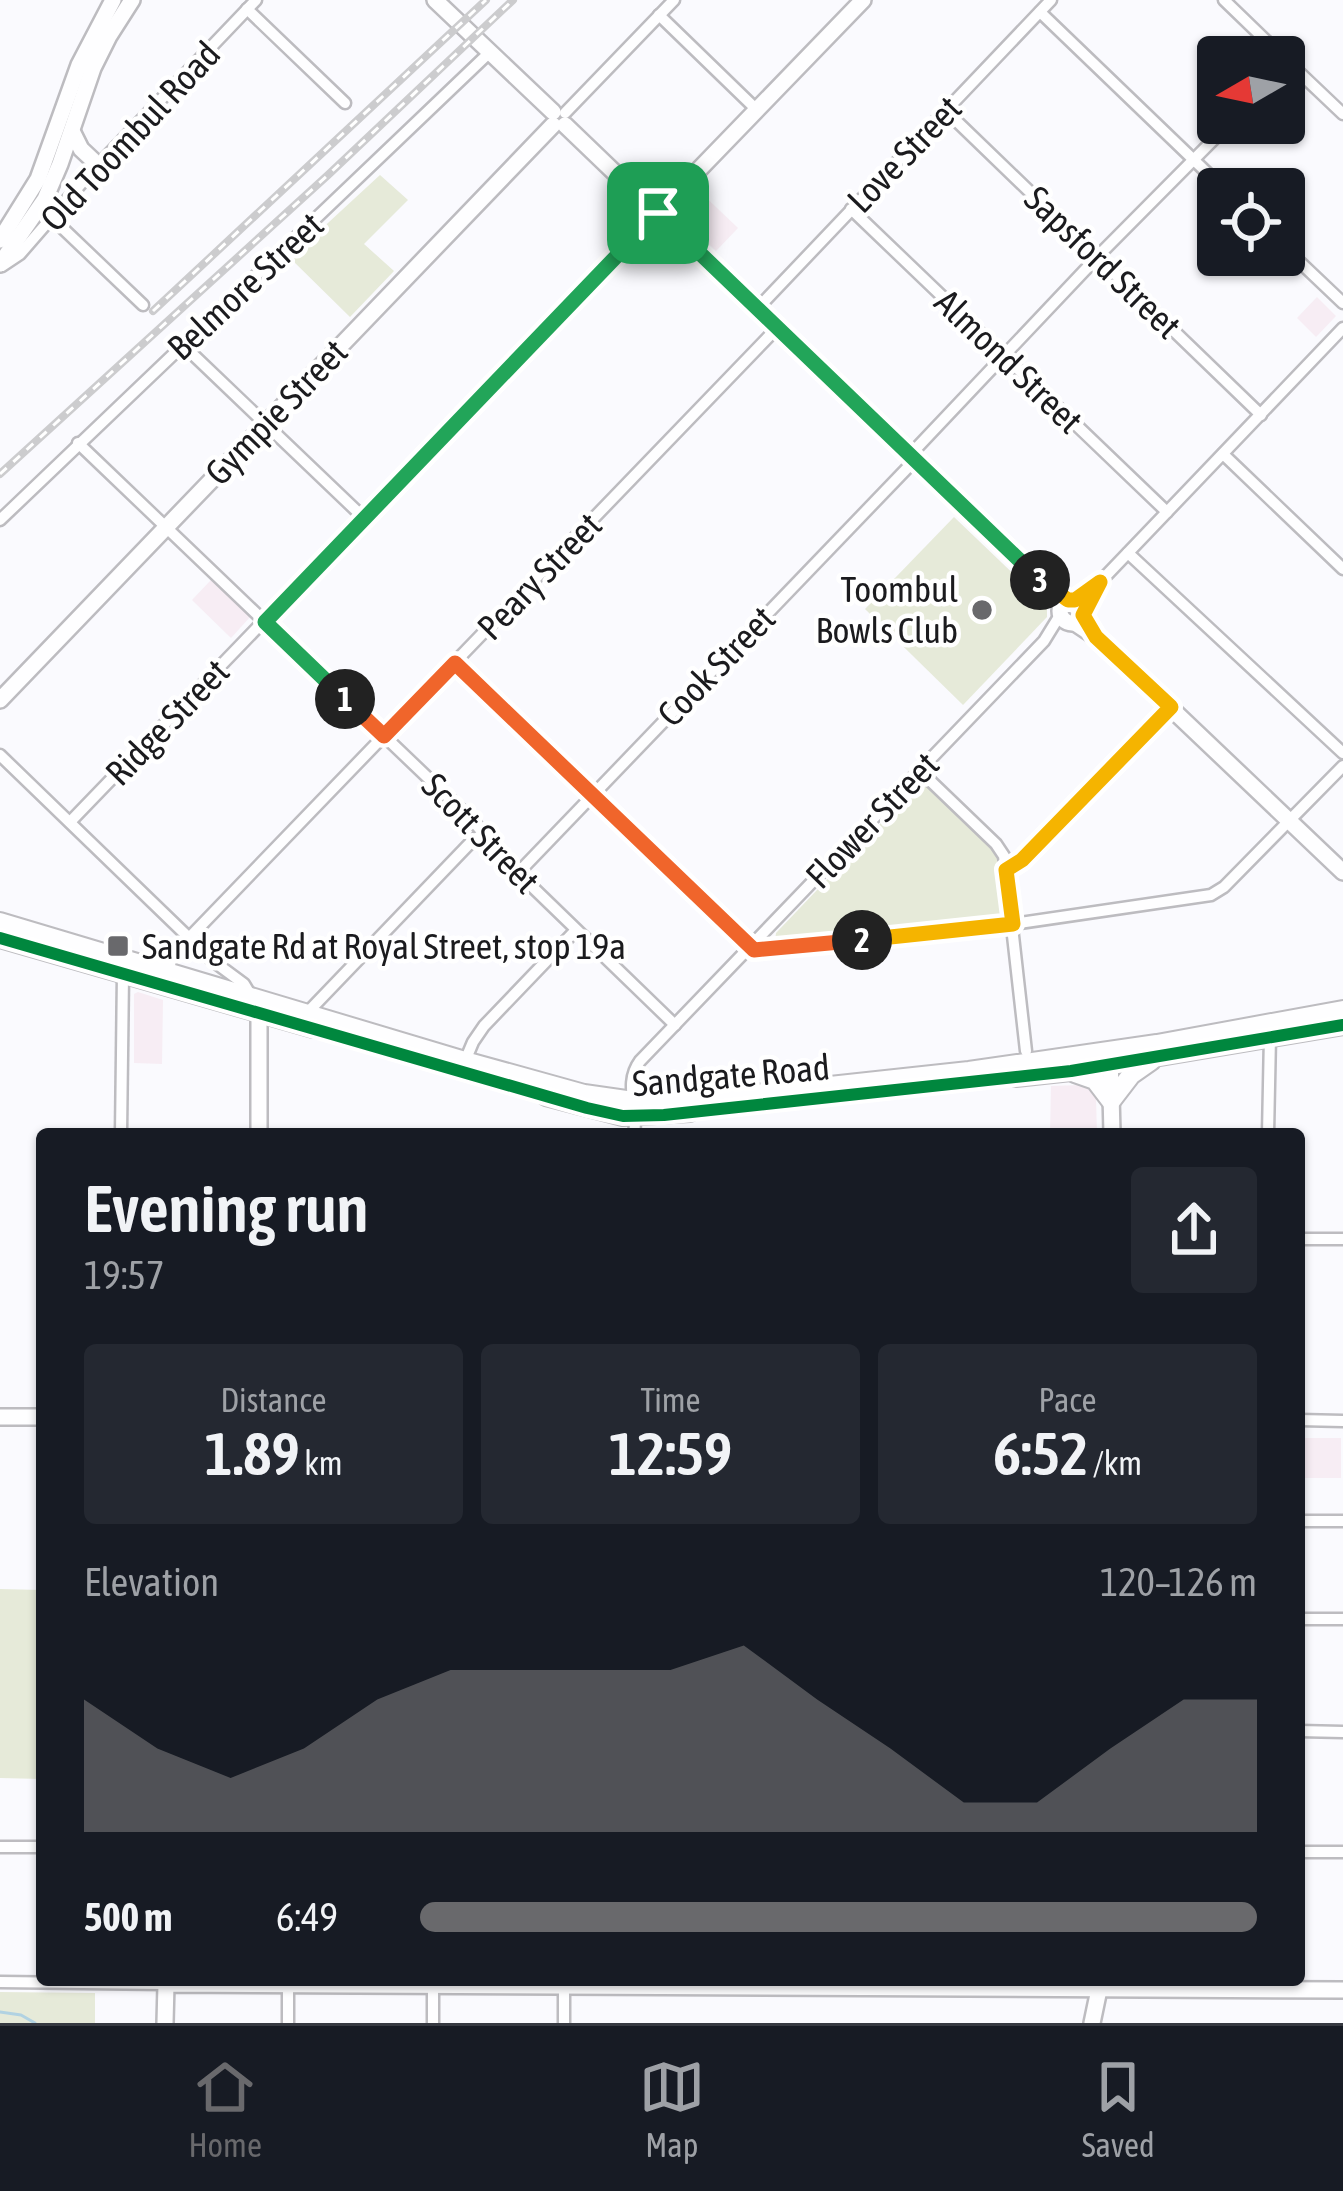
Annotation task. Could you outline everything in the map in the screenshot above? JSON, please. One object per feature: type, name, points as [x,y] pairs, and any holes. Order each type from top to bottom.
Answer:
[{"type":"highway","name":"Sandgate Road","points":[[0,922],[167,980],[256,1003],[610,1114],[634,1117],[1071,1071],[1110,1058],[1343,1010]]},
{"type":"highway","name":"Sandgate Road","points":[[0,938],[123,974],[167,980]]},
{"type":"highway","name":"Sandgate Road","points":[[256,1003],[307,1013],[584,1094],[634,1117],[676,1102],[1157,1056],[1343,1025]]},
{"type":"highway","points":[[1071,1071],[1095,1080],[1111,1100],[1131,1075],[1157,1056]]},
{"type":"street","points":[[0,240],[38,179],[87,45],[113,0]]},
{"type":"street","points":[[0,266],[45,200],[93,68],[132,0]]},
{"type":"street","points":[[436,0],[1343,872]]},
{"type":"street","name":"Gympie Street","points":[[0,700],[674,0]]},
{"type":"street","name":"Ridge Street","points":[[70,822],[863,0]]},
{"type":"street","name":"Love Street","points":[[757,309],[1051,0]]},
{"type":"street","points":[[1224,0],[1259,36]]},
{"type":"street","points":[[251,4],[345,103]]},
{"type":"street","name":"Old Toombul Road","points":[[0,266],[20,254],[53,220],[98,165],[251,4]]},
{"type":"street","points":[[1040,12],[1202,168]]},
{"type":"street","points":[[659,15],[758,110]]},
{"type":"street","name":"Belmore Street","points":[[0,520],[490,52]]},
{"type":"street","points":[[1305,80],[1343,114]]},
{"type":"street","name":"Sapsford Street","points":[[945,110],[1261,415]]},
{"type":"street","points":[[72,130],[81,149],[98,165]]},
{"type":"street","name":"Cook Street","points":[[518,873],[1097,257],[1209,144]]},
{"type":"street","name":"Almond Street","points":[[851,209],[1167,512]]},
{"type":"street","points":[[53,220],[142,305]]},
{"type":"street","points":[[1305,267],[1343,303]]},
{"type":"street","name":"Peary Street","points":[[167,980],[173,956],[777,328]]},
{"type":"street","name":"Flower Street","points":[[634,1117],[632,1071],[1341,335]]},
{"type":"street","points":[[183,345],[364,518]]},
{"type":"street","name":"Scott Street","points":[[78,443],[384,736],[675,1025]]},
{"type":"street","points":[[1223,454],[1343,569]]},
{"type":"street","points":[[1128,553],[1343,753]]},
{"type":"street","points":[[455,663],[761,951],[1013,924],[1211,895],[1343,766]]},
{"type":"street","points":[[1006,870],[1022,860],[1171,707]]},
{"type":"street","points":[[0,755],[244,985],[256,1003],[259,1128]]},
{"type":"street","points":[[920,770],[1000,849],[1026,1051]]},
{"type":"street","points":[[307,1013],[473,840],[484,834]]},
{"type":"street","points":[[465,1061],[484,1026],[576,930]]},
{"type":"street","points":[[121,1128],[123,974]]},
{"type":"street","points":[[1268,1128],[1270,1036]]},
{"type":"street","points":[[1110,1058],[1112,1128]]},
{"type":"street","points":[[1305,1239],[1343,1239]]},
{"type":"street","points":[[0,1417],[36,1417]]},
{"type":"street","points":[[1305,1420],[1343,1421]]},
{"type":"street","points":[[1305,1521],[1343,1521]]},
{"type":"street","points":[[1305,1619],[1343,1619]]},
{"type":"street","points":[[1305,1731],[1343,1732]]},
{"type":"street","points":[[0,1847],[36,1847]]},
{"type":"street","points":[[1305,1852],[1343,1852]]},
{"type":"street","points":[[0,1982],[36,1982]]},
{"type":"street","points":[[166,1986],[166,2023]]},
{"type":"street","points":[[288,1986],[288,2023]]},
{"type":"street","points":[[428,1986],[433,2023]]},
{"type":"street","points":[[519,1986],[708,1986]]},
{"type":"street","points":[[1092,2023],[1101,1986]]},
{"type":"street","points":[[1182,1986],[1343,1990]]},
{"type":"street","points":[[564,2023],[565,1987]]},
{"type":"shaded area","points":[[698,190],[738,228],[716,251],[676,212]]},
{"type":"shaded area","points":[[1317,297],[1336,316],[1316,337],[1297,318]]},
{"type":"shaded area","points":[[211,580],[250,617],[231,638],[192,600]]},
{"type":"shaded area","points":[[134,994],[163,1000],[162,1064],[134,1063]]},
{"type":"shaded area","points":[[1051,1086],[1088,1086],[1096,1098],[1097,1128],[1050,1128]]},
{"type":"shaded area","points":[[1305,1438],[1341,1438],[1341,1478],[1305,1478]]},
{"type":"green space","points":[[380,175],[408,200],[364,244],[394,271],[350,317],[290,258]]},
{"type":"green space","points":[[954,517],[1047,606],[1047,617],[963,705],[865,609]]},
{"type":"green space","points":[[922,780],[999,853],[1005,914],[775,941],[776,933]]},
{"type":"green space","points":[[0,1589],[36,1590],[36,1779],[0,1778]]},
{"type":"green space","points":[[0,1992],[95,1993],[95,2023],[0,2023]]},
{"type":"waterway","points":[[0,2012],[35,2023]]},
{"type":"railway","points":[[153,311],[486,0]]},
{"type":"railway","points":[[0,474],[513,0]]},
{"type":"cycle path","points":[[0,938],[623,1116],[1071,1071],[1343,1025]]},
{"type":"place","name":"Toombul Bowls Club","points":[[982,610]]},
{"type":"place","name":"Sandgate Rd at Royal Street, stop 19a","points":[[118,946]]},
{"type":"route","points":[[658,213],[1044,584],[1075,600],[1100,582],[1083,615],[1096,637],[1171,707],[1016,866],[1006,870],[1013,924],[756,951],[455,663],[384,736],[265,622],[658,213]]}]
